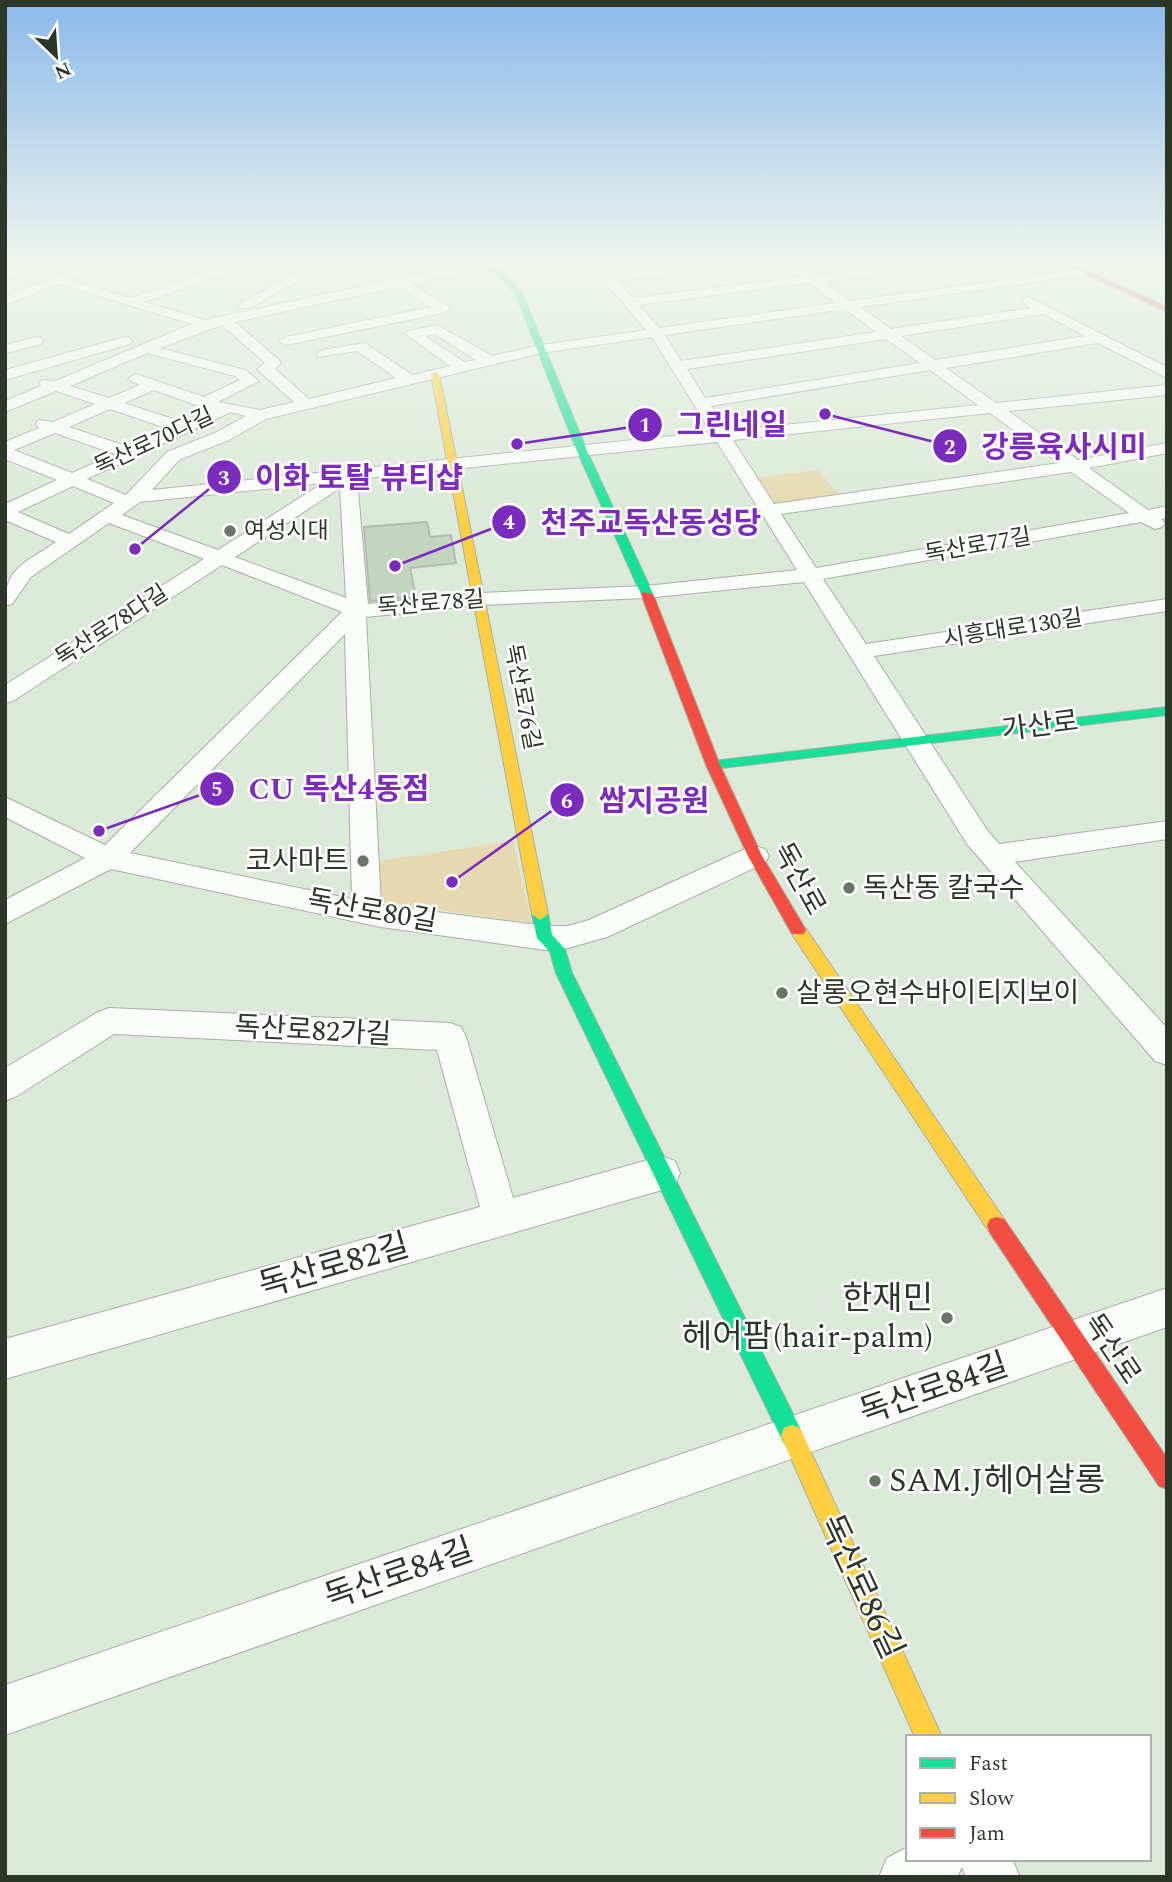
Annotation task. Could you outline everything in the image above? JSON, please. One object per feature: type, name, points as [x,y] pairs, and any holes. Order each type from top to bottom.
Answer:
[{"type":"main road","name":"독산로","points":[[541,350],[582,452],[646,592],[713,765],[755,856],[805,942],[1167,1478]]},
{"type":"main road","name":"독산로76길","points":[[435,374],[545,938]]},
{"type":"main road","name":"가산로","points":[[713,765],[1167,711]]},
{"type":"main road","points":[[545,938],[556,944],[561,953],[564,974],[793,1438]]},
{"type":"main road","name":"독산로86길","points":[[793,1438],[928,1735]]},
{"type":"street","points":[[5,375],[93,350]]},
{"type":"street","points":[[5,409],[146,350]]},
{"type":"street","points":[[151,350],[240,373],[251,381],[205,402]]},
{"type":"street","points":[[265,350],[281,362],[265,369],[306,404]]},
{"type":"street","points":[[341,350],[311,356],[357,392]]},
{"type":"street","points":[[366,350],[409,380]]},
{"type":"street","points":[[435,350],[461,368]]},
{"type":"street","points":[[471,350],[489,361]]},
{"type":"street","points":[[5,600],[11,579],[72,542],[132,499],[173,456],[223,436],[260,415],[537,350]]},
{"type":"street","points":[[667,350],[977,837],[1154,1021],[1167,1051]]},
{"type":"street","points":[[678,366],[784,350]]},
{"type":"street","points":[[910,350],[1167,532]]},
{"type":"street","points":[[702,403],[1029,350]]},
{"type":"street","points":[[1123,350],[1167,373]]},
{"type":"street","points":[[5,360],[55,387],[183,428]]},
{"type":"street","name":"독산로70다길","points":[[103,368],[225,409]]},
{"type":"street","points":[[5,448],[154,385]]},
{"type":"street","points":[[5,453],[72,480],[132,499],[1167,390]]},
{"type":"street","points":[[225,409],[239,407],[260,415]]},
{"type":"street","points":[[5,409],[130,453]]},
{"type":"street","name":"독산로70다길","points":[[5,512],[225,409]]},
{"type":"street","points":[[770,510],[1074,466],[1167,448]]},
{"type":"street","points":[[348,475],[357,605],[355,612],[367,913]]},
{"type":"street","name":"독산로78다길","points":[[5,696],[348,475]]},
{"type":"street","points":[[5,512],[72,542]]},
{"type":"street","name":"독산로77길","points":[[646,592],[810,575],[1167,512]]},
{"type":"street","name":"독산로78길","points":[[108,516],[346,605],[355,612],[480,599],[646,592]]},
{"type":"street","name":"시흥대로130길","points":[[859,652],[1167,606]]},
{"type":"street","points":[[5,913],[108,858],[355,612]]},
{"type":"street","name":"독산로80길","points":[[5,806],[108,858],[367,913],[545,938],[568,937],[597,929],[755,856]]},
{"type":"street","points":[[992,855],[1167,830]]},
{"type":"street","name":"독산로82가길","points":[[5,1086],[109,1021],[450,1037],[501,1218]]},
{"type":"street","name":"독산로82길","points":[[5,1359],[662,1173]]},
{"type":"street","name":"독산로84길","points":[[5,1710],[1167,1307]]},
{"type":"street","points":[[906,1877],[935,1861]]},
{"type":"street","points":[[986,1861],[993,1877]]},
{"type":"shaded area","points":[[817,470],[842,497],[774,506],[755,478]]},
{"type":"shaded area","points":[[513,841],[532,923],[383,902],[378,861]]},
{"type":"building","points":[[427,522],[430,537],[451,535],[456,563],[410,568],[416,597],[370,601],[364,527]]},
{"type":"traffic: fast","points":[[541,350],[582,451],[647,594]]},
{"type":"traffic: fast","points":[[713,765],[1167,711]]},
{"type":"traffic: fast","points":[[540,914],[545,938],[557,949],[564,973],[792,1436]]},
{"type":"traffic: slow","points":[[435,374],[540,914]]},
{"type":"traffic: slow","points":[[798,930],[997,1226]]},
{"type":"traffic: slow","points":[[792,1436],[928,1735]]},
{"type":"traffic: jam","points":[[647,594],[713,765],[755,856],[798,930]]},
{"type":"traffic: jam","points":[[997,1226],[1167,1478]]},
{"type":"place","name":"강릉육사시미","points":[[825,414]]},
{"type":"place","name":"그린네일","points":[[517,444]]},
{"type":"place","name":"여성시대","points":[[230,531]]},
{"type":"place","name":"이화 토탈 뷰티샵","points":[[135,549]]},
{"type":"place","name":"천주교독산동성당","points":[[395,566]]},
{"type":"place","name":"CU 독산4동점","points":[[99,831]]},
{"type":"place","name":"코사마트","points":[[363,861]]},
{"type":"place","name":"쌈지공원","points":[[452,882]]},
{"type":"place","name":"독산동 칼국수","points":[[849,888]]},
{"type":"place","name":"살롱오현수바이티지보이","points":[[782,993]]},
{"type":"place","name":"한재민 헤어팜(hair-palm)","points":[[947,1318]]},
{"type":"place","name":"SAM.J헤어살롱","points":[[875,1481]]}]
